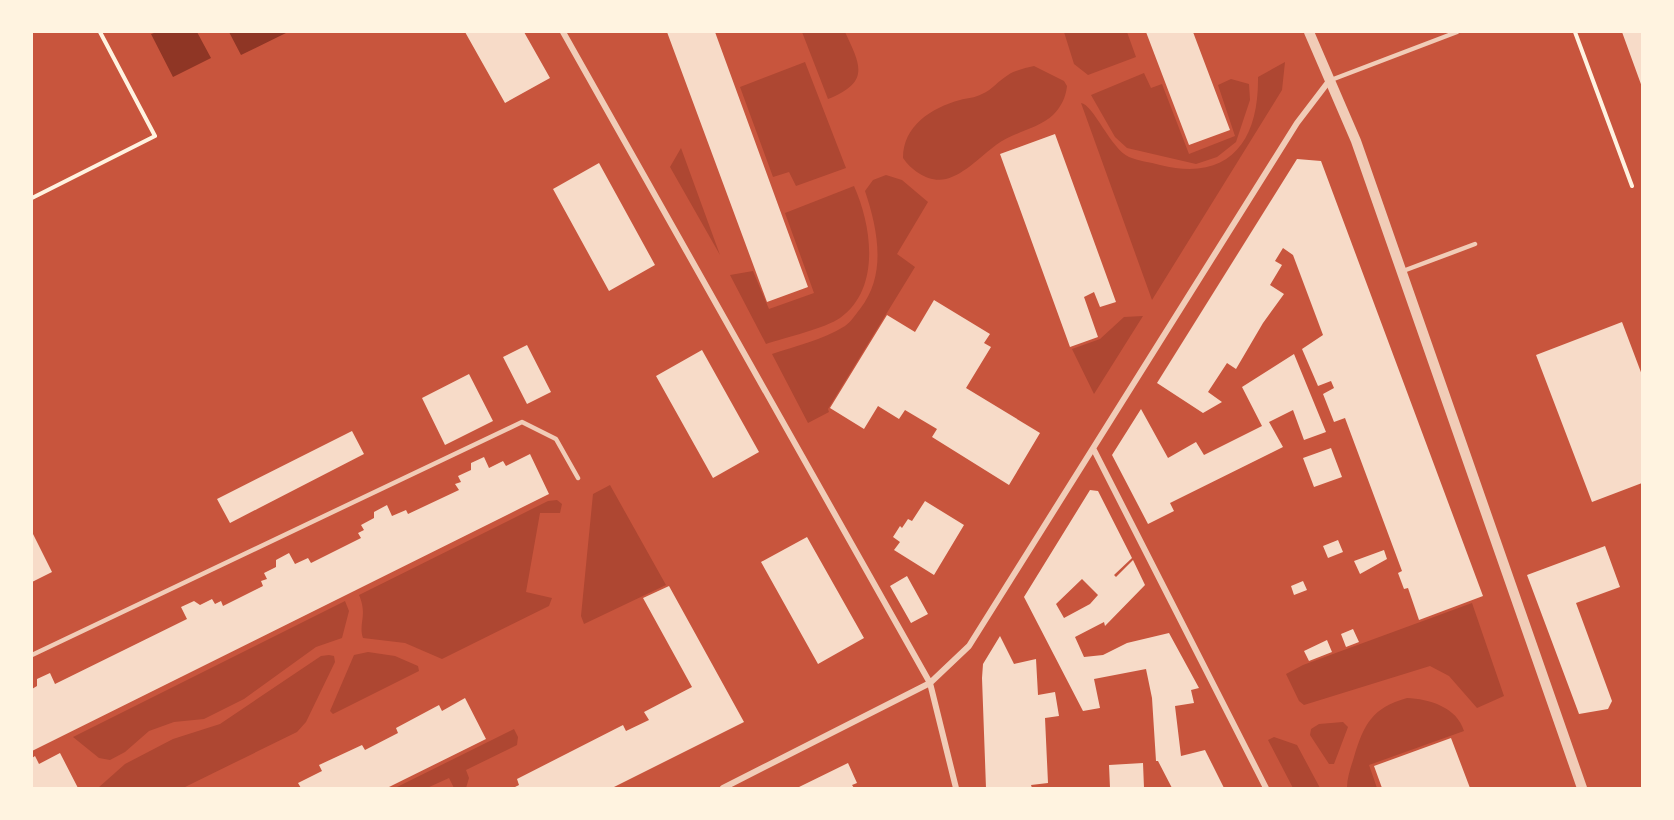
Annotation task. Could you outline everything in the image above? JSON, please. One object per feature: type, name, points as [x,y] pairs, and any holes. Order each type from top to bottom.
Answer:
[{"type":"street","points":[[563,32],[930,682],[956,789]]},
{"type":"street","points":[[1309,32],[1356,141],[1403,271],[1581,789]]},
{"type":"street","points":[[723,789],[930,682],[969,646],[1298,123],[1329,81]]},
{"type":"street","points":[[1094,450],[1266,789]]},
{"type":"lane","points":[[1329,81],[1457,32]]},
{"type":"lane","points":[[1403,271],[1475,244]]},
{"type":"lane","points":[[32,655],[522,422],[556,439],[578,478]]},
{"type":"path","points":[[32,198],[154,136],[100,32]]},
{"type":"path","points":[[1575,32],[1632,186]]},
{"type":"shaded area","points":[[197,32],[211,58],[173,77],[151,34]]},
{"type":"shaded area","points":[[229,32],[288,32],[241,55]]},
{"type":"shaded area","points":[[802,32],[845,32],[858,64],[856,79],[851,86],[828,99]]},
{"type":"shaded area","points":[[1064,32],[1127,32],[1136,57],[1088,75],[1074,64]]},
{"type":"shaded area","points":[[805,62],[846,168],[796,186],[789,172],[773,177],[740,87]]},
{"type":"shaded area","points":[[1285,62],[1282,90],[1152,300],[1081,103],[1086,105],[1116,145],[1129,157],[1184,169],[1205,168],[1222,162],[1235,152],[1246,138],[1253,121],[1258,77]]},
{"type":"shaded area","points":[[1034,66],[1064,81],[1067,86],[1061,105],[1047,120],[1003,141],[966,169],[946,179],[927,178],[903,158],[904,147],[913,128],[929,113],[949,103],[979,95],[1011,73]]},
{"type":"shaded area","points":[[1144,73],[1151,88],[1162,84],[1189,154],[1235,136],[1218,85],[1231,79],[1249,84],[1250,100],[1236,142],[1217,157],[1196,164],[1127,148],[1115,137],[1091,95]]},
{"type":"shaded area","points":[[681,148],[720,255],[670,167]]},
{"type":"shaded area","points":[[886,175],[902,180],[928,202],[897,254],[915,267],[828,409],[829,412],[808,423],[772,354],[818,339],[845,326],[869,296],[874,282],[878,252],[874,221],[865,191],[873,180]]},
{"type":"shaded area","points":[[854,186],[865,219],[868,238],[867,274],[862,291],[853,306],[834,322],[766,344],[730,275],[753,271],[769,309],[814,293],[785,213]]},
{"type":"shaded area","points":[[1143,316],[1094,394],[1072,349],[1100,339],[1124,317]]},
{"type":"shaded area","points":[[610,485],[666,585],[584,624],[581,616],[593,494]]},
{"type":"shaded area","points":[[557,500],[562,504],[560,513],[540,513],[526,592],[552,598],[549,606],[442,659],[405,643],[363,638],[363,608],[359,595],[548,501]]},
{"type":"shaded area","points":[[345,601],[349,611],[342,638],[316,647],[244,699],[204,719],[174,722],[149,731],[125,752],[110,760],[99,758],[73,737]]},
{"type":"shaded area","points":[[1472,603],[1504,696],[1477,708],[1449,676],[1430,666],[1304,705],[1299,701],[1286,674],[1303,665]]},
{"type":"shaded area","points":[[368,652],[395,656],[418,666],[419,671],[333,714],[330,711],[354,655]]},
{"type":"shaded area","points":[[321,656],[334,656],[335,662],[306,722],[297,732],[183,788],[98,788],[125,764],[173,739],[220,724]]},
{"type":"shaded area","points":[[1407,698],[1424,700],[1449,710],[1464,731],[1369,765],[1377,788],[1347,788],[1350,768],[1366,726],[1377,712]]},
{"type":"shaded area","points":[[1343,722],[1348,727],[1334,764],[1329,764],[1310,735],[1311,729],[1319,724]]},
{"type":"shaded area","points":[[514,729],[518,737],[517,745],[466,770],[469,778],[466,788],[454,788],[449,778],[427,788],[395,788]]},
{"type":"shaded area","points":[[1274,737],[1297,745],[1320,788],[1293,788],[1268,740]]},
{"type":"building","points":[[465,32],[524,32],[550,78],[505,103]]},
{"type":"building","points":[[667,32],[715,32],[808,287],[767,302]]},
{"type":"building","points":[[1146,32],[1193,32],[1230,130],[1189,145]]},
{"type":"building","points":[[1622,32],[1642,32],[1642,87]]},
{"type":"building","points":[[1055,134],[1116,302],[1100,307],[1094,292],[1084,297],[1098,337],[1070,347],[1000,154]]},
{"type":"building","points":[[1297,159],[1321,161],[1483,596],[1419,620],[1408,588],[1404,589],[1398,573],[1402,571],[1345,418],[1334,422],[1323,394],[1334,388],[1331,381],[1318,386],[1302,349],[1323,335],[1293,255],[1283,248],[1275,261],[1282,265],[1270,285],[1284,294],[1263,323],[1236,369],[1227,363],[1208,392],[1222,402],[1203,413],[1157,383]]},
{"type":"building","points":[[599,163],[655,265],[609,291],[553,189]]},
{"type":"building","points":[[934,300],[990,334],[984,343],[991,347],[966,388],[1040,433],[1009,485],[932,437],[937,429],[905,410],[899,419],[878,406],[864,429],[830,408],[887,315],[915,332]]},
{"type":"building","points":[[1622,322],[1642,375],[1642,483],[1592,502],[1536,355]]},
{"type":"building","points":[[527,345],[551,392],[527,404],[503,357]]},
{"type":"building","points":[[702,350],[759,452],[713,478],[656,376]]},
{"type":"building","points":[[1294,354],[1326,432],[1304,440],[1293,410],[1269,422],[1283,447],[1170,503],[1174,511],[1148,524],[1112,455],[1141,409],[1168,458],[1196,442],[1204,455],[1262,426],[1242,387]]},
{"type":"building","points":[[469,374],[493,421],[445,445],[422,398]]},
{"type":"building","points":[[352,431],[364,454],[230,523],[217,499]]},
{"type":"building","points":[[1331,448],[1342,477],[1314,487],[1303,458]]},
{"type":"building","points":[[530,454],[549,494],[32,751],[32,689],[37,686],[37,679],[50,673],[55,684],[187,619],[181,607],[194,601],[200,605],[212,599],[215,604],[221,601],[223,606],[263,586],[261,581],[267,579],[264,573],[276,567],[276,560],[289,553],[295,564],[308,558],[311,563],[361,538],[358,533],[364,530],[361,525],[374,518],[374,512],[387,505],[392,516],[406,510],[408,514],[459,490],[455,484],[461,482],[458,476],[471,470],[471,463],[484,457],[489,468],[503,461],[506,466]]},
{"type":"building","points":[[1090,490],[1098,491],[1132,558],[1114,575],[1116,577],[1133,560],[1145,585],[1105,626],[1104,622],[1075,637],[1084,657],[1103,655],[1127,643],[1169,633],[1199,688],[1191,690],[1194,703],[1175,706],[1181,756],[1205,750],[1224,788],[1172,788],[1156,761],[1152,698],[1146,669],[1094,679],[1100,708],[1083,711],[1024,597]],"holes":[[[1082,579],[1098,595],[1090,604],[1064,618],[1056,604]]]},
{"type":"building","points":[[925,501],[964,525],[934,575],[894,550],[900,542],[893,537],[908,519],[912,521]]},
{"type":"building","points":[[32,532],[52,572],[32,582]]},
{"type":"building","points":[[807,537],[864,638],[818,664],[761,562]]},
{"type":"building","points":[[1338,540],[1343,552],[1328,558],[1323,546]]},
{"type":"building","points":[[1605,546],[1620,587],[1576,603],[1612,701],[1608,709],[1579,714],[1527,575]]},
{"type":"building","points":[[1384,550],[1387,559],[1360,574],[1354,561]]},
{"type":"building","points":[[907,576],[928,614],[911,623],[890,586]]},
{"type":"building","points":[[1303,581],[1307,590],[1294,595],[1291,586]]},
{"type":"building","points":[[669,586],[744,722],[612,788],[513,788],[519,785],[517,779],[623,725],[626,731],[649,720],[644,712],[692,687],[643,598]]},
{"type":"building","points":[[1353,629],[1359,642],[1346,647],[1341,634]]},
{"type":"building","points":[[1000,636],[1014,664],[1036,659],[1038,695],[1055,692],[1059,716],[1045,718],[1048,783],[1031,785],[1032,788],[986,788],[983,664]]},
{"type":"building","points":[[1327,640],[1332,652],[1309,661],[1304,651]]},
{"type":"building","points":[[465,698],[486,739],[387,788],[301,788],[298,783],[322,771],[319,765],[362,745],[365,750],[398,733],[396,728],[439,705],[442,711]]},
{"type":"building","points":[[1451,738],[1470,788],[1382,788],[1374,766]]},
{"type":"building","points":[[60,753],[78,788],[32,788],[32,758],[35,756],[39,764]]},
{"type":"building","points":[[848,763],[857,783],[852,785],[854,788],[797,788]]},
{"type":"building","points":[[1143,763],[1144,788],[1110,788],[1109,765]]}]
